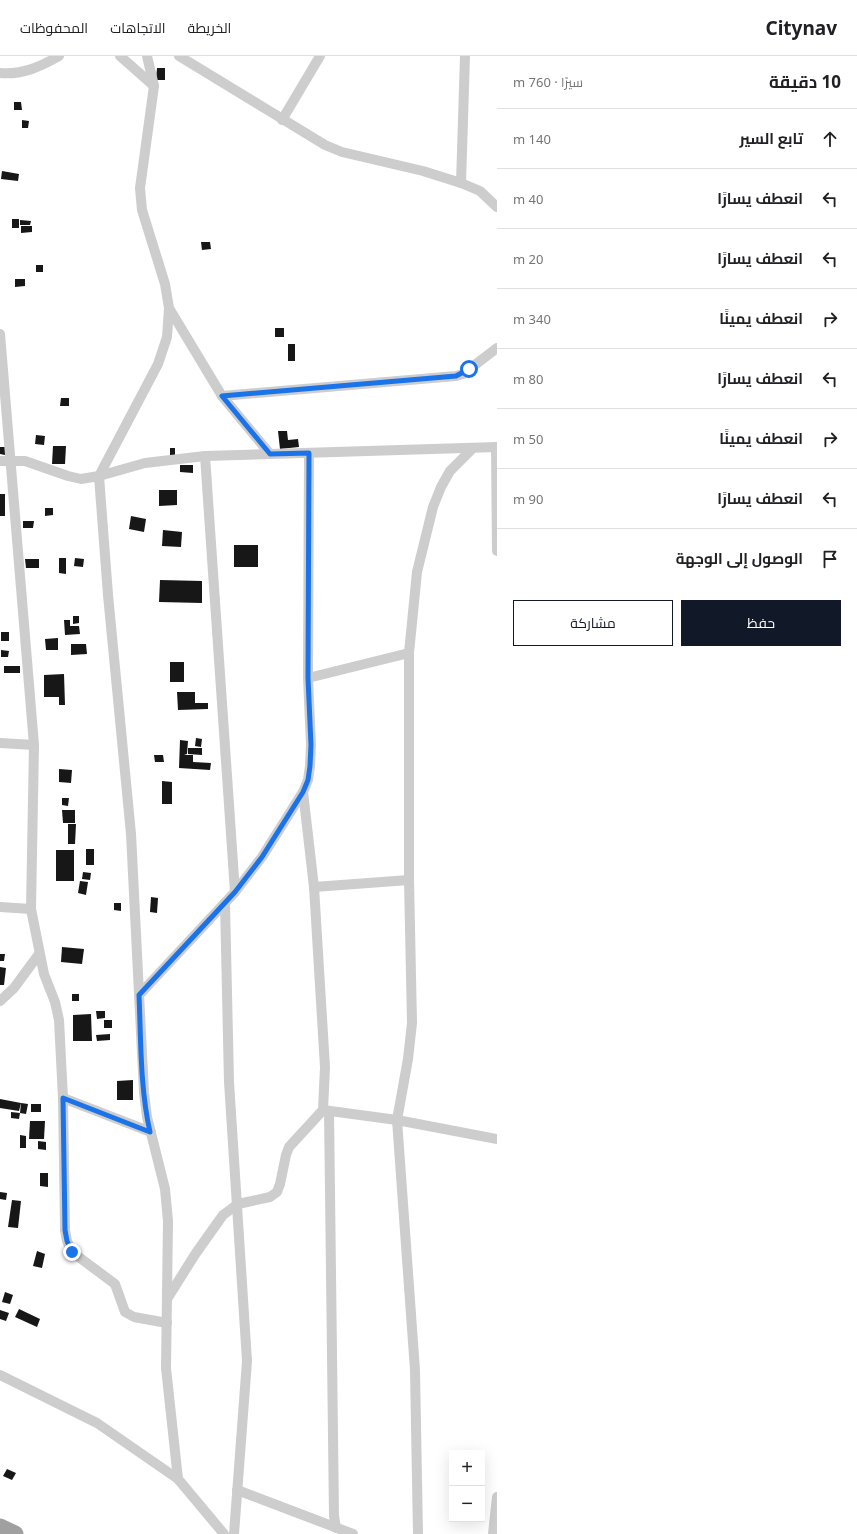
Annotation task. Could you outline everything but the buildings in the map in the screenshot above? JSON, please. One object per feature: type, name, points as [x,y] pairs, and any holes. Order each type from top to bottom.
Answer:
[{"type":"highway","points":[[0,1527],[15,1534]]},
{"type":"street","points":[[0,73],[27,72],[59,56]]},
{"type":"street","points":[[120,56],[154,86]]},
{"type":"street","points":[[148,56],[154,86],[140,188],[142,210],[163,276],[169,308],[167,337],[158,364],[99,476],[108,595],[131,834],[144,1093],[150,1132],[164,1189],[168,1221],[166,1368],[178,1479]]},
{"type":"street","points":[[179,56],[313,139],[342,152],[423,171],[461,183],[480,191],[497,207]]},
{"type":"street","points":[[282,120],[320,56]]},
{"type":"street","points":[[461,183],[465,56]]},
{"type":"street","points":[[169,308],[222,396],[270,454]]},
{"type":"street","points":[[0,334],[5,461],[34,745],[31,909],[44,974],[55,1002],[59,1020],[63,1098],[65,1230],[67,1241],[72,1252],[115,1284],[125,1312],[134,1317],[167,1323]]},
{"type":"street","points":[[222,396],[456,376],[463,374],[497,348]]},
{"type":"street","points":[[5,461],[25,461],[81,479],[99,476],[145,463],[204,456],[497,447],[497,552]]},
{"type":"street","points":[[418,1534],[415,1370],[397,1120],[408,1059],[412,1023],[409,880],[410,653],[417,572],[433,508],[441,487],[450,471],[473,448]]},
{"type":"street","points":[[139,995],[235,892],[262,857],[303,792],[310,766],[308,678],[309,453]]},
{"type":"street","points":[[204,456],[235,892]]},
{"type":"street","points":[[308,678],[410,653]]},
{"type":"street","points":[[0,742],[34,745]]},
{"type":"street","points":[[303,792],[314,887],[325,1067],[334,1516],[336,1528]]},
{"type":"street","points":[[314,887],[409,880]]},
{"type":"street","points":[[225,902],[229,1082],[238,1204],[246,1361],[234,1534]]},
{"type":"street","points":[[0,907],[31,909]]},
{"type":"street","points":[[0,1001],[14,988],[39,954]]},
{"type":"street","points":[[63,1098],[150,1132]]},
{"type":"street","points":[[326,1110],[397,1120],[497,1140]]},
{"type":"street","points":[[167,1300],[223,1215],[238,1204],[270,1197],[277,1192],[289,1147],[326,1110]]},
{"type":"street","points":[[0,1375],[97,1423],[178,1479],[224,1534]]},
{"type":"street","points":[[237,1490],[353,1534]]},
{"type":"street","points":[[493,1534],[497,1497]]},
{"type":"route","points":[[72,1252],[67,1241],[65,1230],[63,1098],[150,1132],[144,1093],[139,995],[235,892],[262,857],[303,792],[308,780],[311,745],[308,678],[309,453],[270,454],[222,396],[456,376],[463,374],[469,369]]}]
